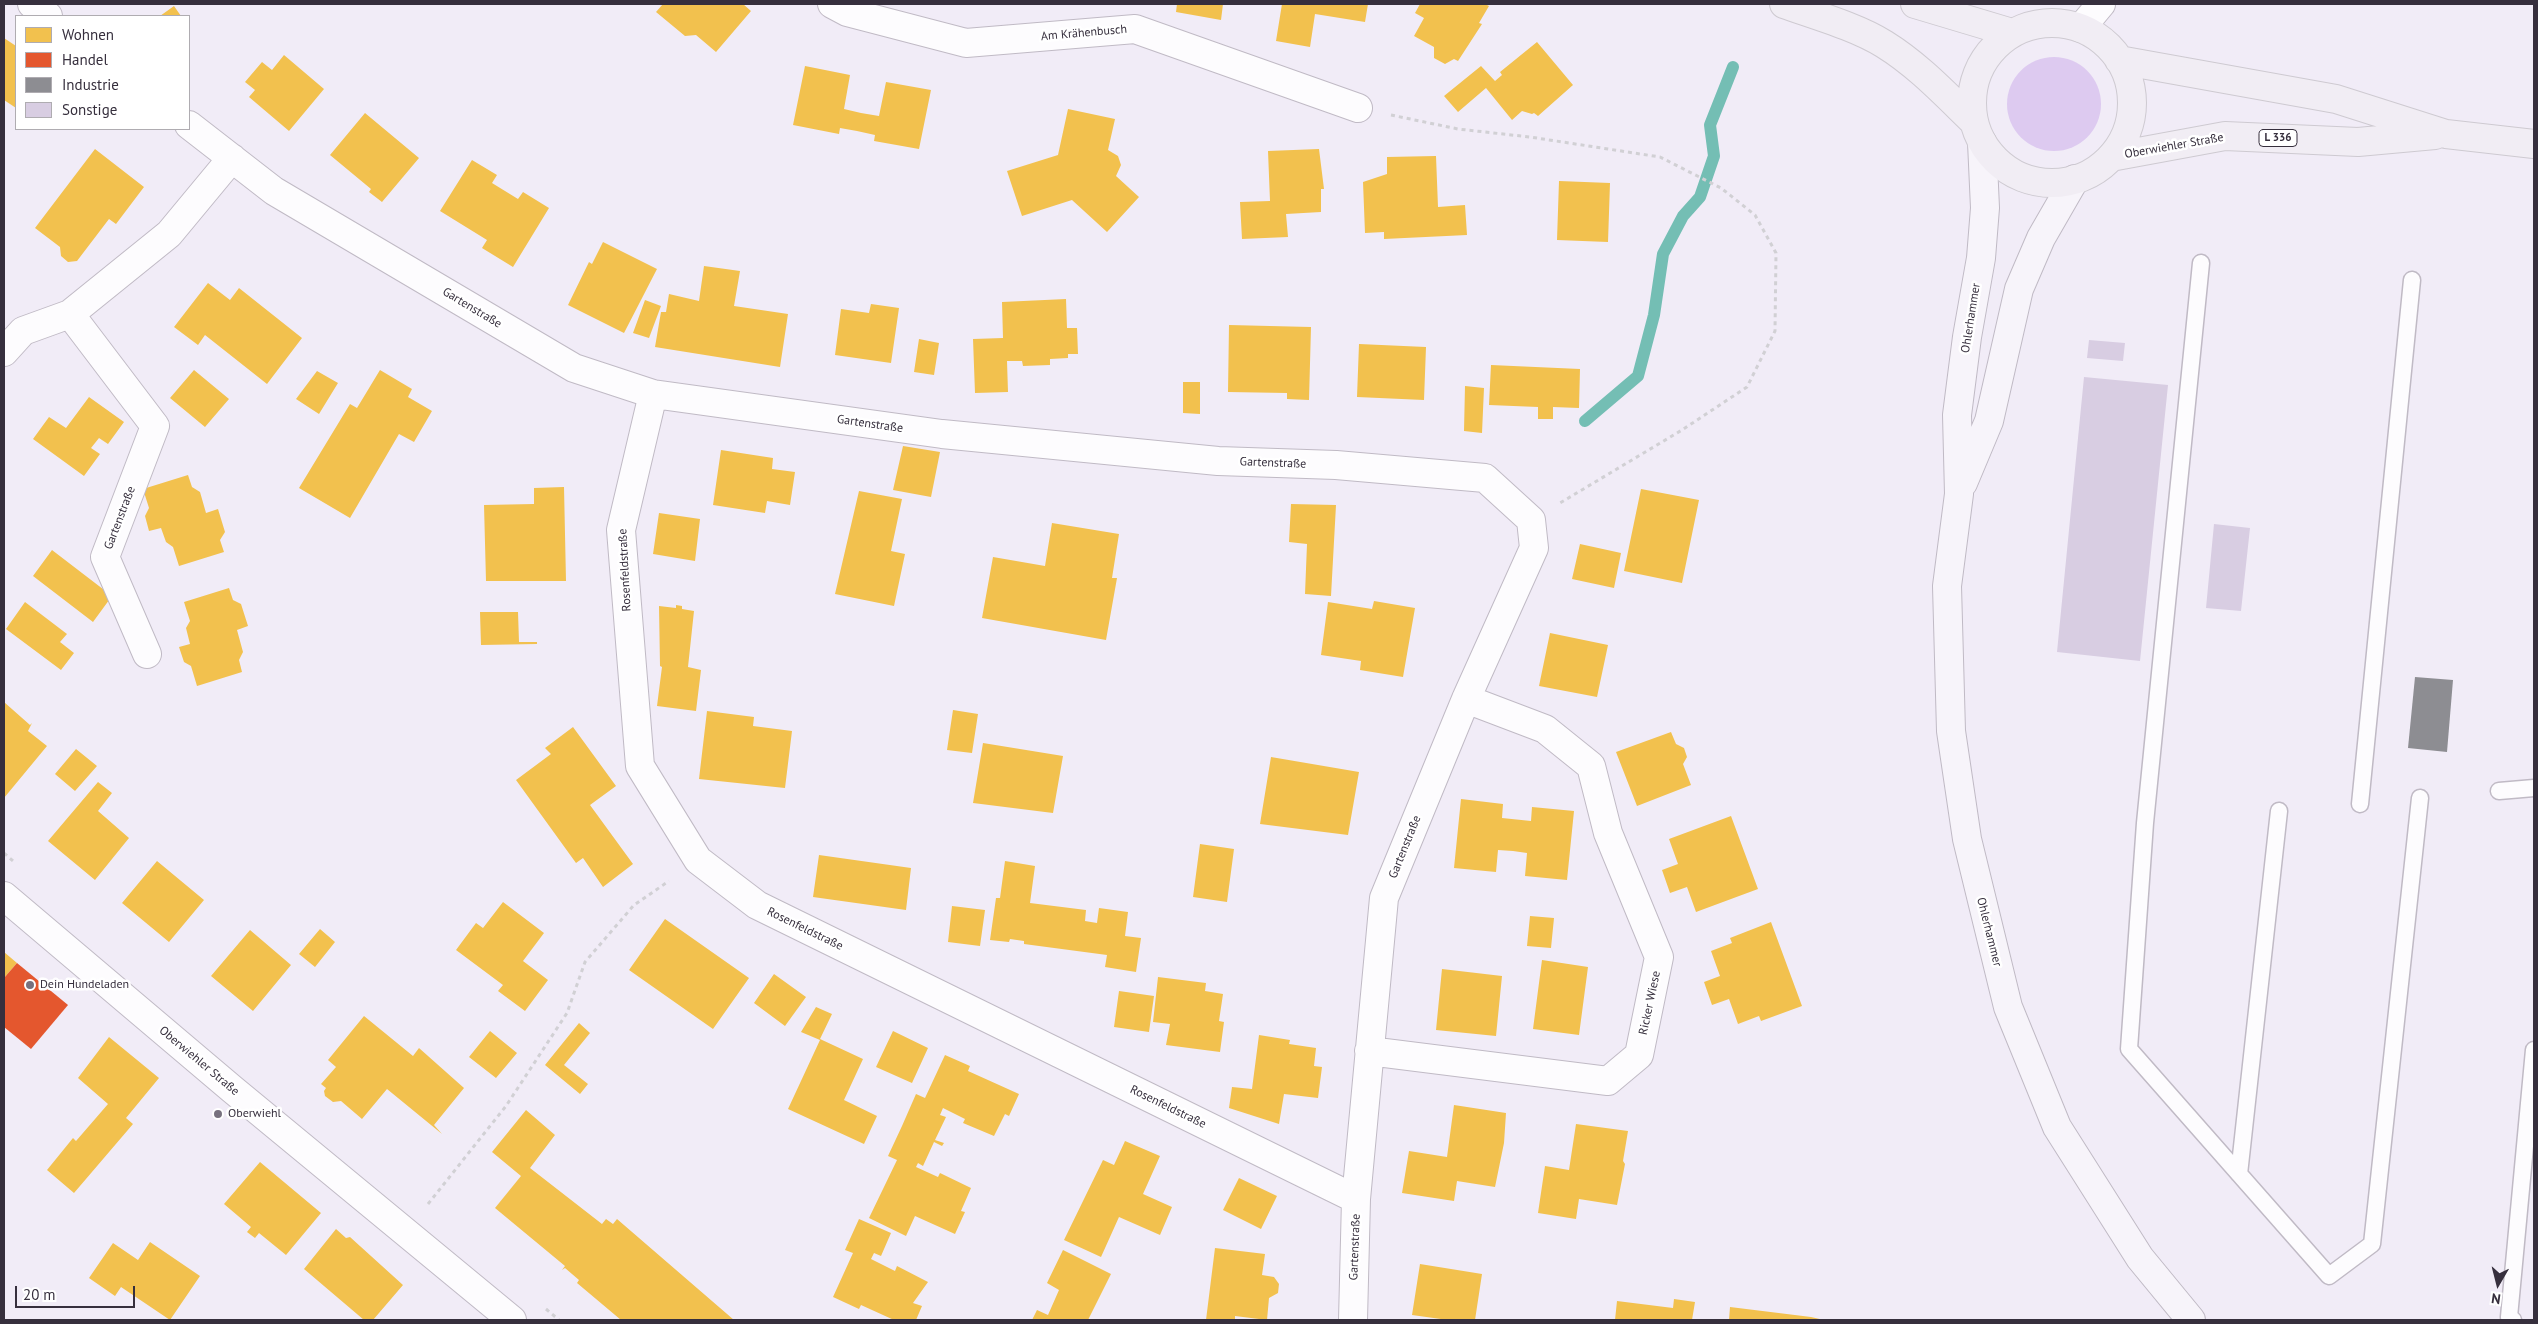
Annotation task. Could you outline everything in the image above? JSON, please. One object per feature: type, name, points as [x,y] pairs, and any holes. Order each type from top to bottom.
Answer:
[{"type":"main road","points":[[1784,4],[1883,43],[1920,70],[1978,132],[1995,159],[2012,172],[2032,181],[2054,183],[2075,179],[2095,171],[2111,157],[2126,134],[2132,110],[2130,84],[2120,60],[2103,41],[2081,28],[2058,23],[2034,25],[2012,34],[1992,50],[1978,71],[1972,96],[1978,132]]},
{"type":"main road","points":[[1915,4],[2012,34]]},
{"type":"main road","name":"Oberwiehler Straße","points":[[2120,60],[2336,99],[2446,134],[2534,144]]},
{"type":"main road","name":"Oberwiehler Straße","points":[[2111,157],[2225,136],[2358,142],[2446,134]]},
{"type":"street","points":[[32,4],[47,15]]},
{"type":"street","name":"Am Krähenbusch","points":[[832,4],[847,12],[966,43],[1135,29],[1358,108]]},
{"type":"street","points":[[2081,28],[2101,4]]},
{"type":"street","name":"Gartenstraße","points":[[190,126],[274,191],[574,368],[653,394],[962,436],[1218,461],[1336,465],[1486,478],[1531,520],[1534,548],[1466,699],[1384,898],[1356,1199],[1353,1320]]},
{"type":"street","name":"Ohlerhammer","points":[[1978,132],[1985,208],[1981,258],[1967,337],[1957,415],[1959,494],[1947,586],[1951,731],[1967,839],[2008,1007],[2057,1127],[2140,1258],[2191,1320]]},
{"type":"street","points":[[4,352],[23,332],[70,314],[169,234],[232,158]]},
{"type":"street","name":"Ohlerhammer","points":[[1959,494],[1989,421],[2019,290],[2041,238],[2075,179]]},
{"type":"street","name":"Gartenstraße","points":[[70,314],[155,426],[105,557],[147,654]]},
{"type":"street","name":"Rosenfeldstraße","points":[[653,394],[621,530],[640,766],[698,860],[757,905],[1356,1199]]},
{"type":"street","name":"Ricker Wiese","points":[[1369,1051],[1608,1081],[1639,1055],[1659,957],[1608,833],[1591,766],[1545,729],[1466,699]]},
{"type":"street","name":"Oberwiehler Straße","points":[[4,896],[404,1232],[512,1320]]},
{"type":"lane","points":[[2201,263],[2145,823],[2129,1049],[2329,1276],[2372,1244],[2420,798]]},
{"type":"lane","points":[[2360,804],[2412,280]]},
{"type":"lane","points":[[2499,791],[2534,788]]},
{"type":"lane","points":[[2239,1174],[2279,811]]},
{"type":"lane","points":[[2513,1320],[2509,1317],[2534,1050]]},
{"type":"path","points":[[1358,108],[1458,129],[1530,136],[1660,157],[1721,188],[1755,215],[1776,253],[1775,332],[1747,387],[1682,430],[1531,520]]},
{"type":"path","points":[[404,1232],[506,1106],[567,1013],[585,962],[634,905],[698,860]]},
{"type":"shaded area","points":[[2054,57],[2072,61],[2087,71],[2097,86],[2101,104],[2097,122],[2087,137],[2072,147],[2054,151],[2036,147],[2021,137],[2011,122],[2007,104],[2011,86],[2021,71],[2036,61]]},
{"type":"building: Wohnen","points":[[663,4],[743,4],[751,11],[716,52],[696,35],[685,36],[656,12]]},
{"type":"building: Wohnen","points":[[1177,4],[1223,4],[1221,20],[1176,12]]},
{"type":"building: Wohnen","points":[[1282,4],[1368,4],[1365,22],[1315,14],[1310,47],[1276,41]]},
{"type":"building: Wohnen","points":[[1420,4],[1485,4],[1489,6],[1479,23],[1482,24],[1458,61],[1454,59],[1445,64],[1434,58],[1434,47],[1414,36],[1424,18],[1415,13]]},
{"type":"building: Wohnen","points":[[174,6],[180,15],[161,15]]},
{"type":"building: Wohnen","points":[[4,38],[15,45],[15,107],[4,100]]},
{"type":"building: Wohnen","points":[[1537,42],[1573,85],[1538,116],[1534,113],[1522,111],[1512,120],[1486,88],[1458,112],[1444,96],[1481,66],[1495,81],[1502,75],[1500,72]]},
{"type":"building: Wohnen","points":[[284,55],[324,89],[289,131],[249,97],[255,90],[245,82],[262,62],[272,70]]},
{"type":"building: Wohnen","points":[[805,66],[850,75],[844,109],[861,113],[879,116],[886,82],[931,90],[919,149],[874,141],[875,135],[857,131],[840,128],[839,134],[793,125]]},
{"type":"building: Wohnen","points":[[1068,109],[1115,119],[1108,150],[1118,156],[1121,165],[1116,176],[1139,197],[1107,232],[1072,200],[1022,216],[1007,171],[1058,155]]},
{"type":"building: Wohnen","points":[[365,113],[419,158],[382,202],[369,192],[371,189],[330,155]]},
{"type":"building: Wohnen","points":[[95,149],[144,187],[116,224],[109,219],[77,261],[68,262],[61,256],[60,247],[35,228]]},
{"type":"building: Wohnen","points":[[1319,149],[1324,189],[1321,189],[1321,212],[1286,214],[1288,237],[1242,239],[1240,202],[1270,201],[1268,151]]},
{"type":"building: Wohnen","points":[[1436,156],[1438,207],[1465,205],[1467,235],[1384,239],[1384,232],[1365,233],[1363,182],[1387,174],[1387,157]]},
{"type":"building: Wohnen","points":[[472,160],[497,175],[492,183],[518,199],[523,192],[549,208],[513,267],[482,248],[487,240],[440,211]]},
{"type":"building: Wohnen","points":[[1559,181],[1610,183],[1608,242],[1557,240]]},
{"type":"building: Wohnen","points":[[603,242],[657,269],[624,333],[568,305],[589,262],[592,264]]},
{"type":"building: Wohnen","points":[[704,266],[740,271],[734,306],[788,314],[780,367],[655,347],[661,312],[666,312],[669,294],[699,301]]},
{"type":"building: Wohnen","points":[[208,283],[230,300],[239,288],[302,338],[267,384],[205,335],[198,345],[174,327]]},
{"type":"building: Wohnen","points":[[1066,299],[1067,328],[1077,328],[1078,354],[1068,354],[1068,358],[1050,359],[1050,365],[1023,366],[1022,361],[1007,361],[1008,392],[975,393],[973,339],[1003,338],[1002,302]]},
{"type":"building: Wohnen","points":[[645,300],[661,306],[649,338],[633,333]]},
{"type":"building: Wohnen","points":[[871,304],[899,308],[891,363],[835,355],[841,309],[869,313]]},
{"type":"building: Wohnen","points":[[1229,325],[1311,327],[1309,400],[1287,399],[1287,393],[1228,392]]},
{"type":"building: Wohnen","points":[[919,339],[939,343],[934,375],[914,372]]},
{"type":"building: Wohnen","points":[[1359,344],[1426,347],[1424,400],[1357,397]]},
{"type":"building: Wohnen","points":[[1491,365],[1580,369],[1579,408],[1553,407],[1553,419],[1538,419],[1538,407],[1489,405]]},
{"type":"building: Wohnen","points":[[194,370],[229,399],[205,427],[170,398]]},
{"type":"building: Wohnen","points":[[380,370],[412,389],[408,397],[432,411],[414,442],[399,434],[350,518],[299,488],[350,404],[357,408]]},
{"type":"building: Wohnen","points":[[317,371],[338,383],[319,414],[296,399]]},
{"type":"building: Wohnen","points":[[1183,382],[1200,382],[1200,414],[1183,413]]},
{"type":"building: Wohnen","points":[[1465,386],[1484,388],[1482,433],[1464,431]]},
{"type":"building: Wohnen","points":[[89,397],[124,422],[108,444],[99,438],[91,448],[100,454],[84,476],[33,439],[49,417],[66,428]]},
{"type":"building: Wohnen","points":[[903,446],[940,452],[931,497],[893,490]]},
{"type":"building: Wohnen","points":[[721,450],[773,458],[772,469],[795,472],[790,505],[767,501],[765,513],[713,505]]},
{"type":"building: Wohnen","points":[[188,475],[192,487],[200,492],[206,513],[218,509],[225,532],[220,540],[224,552],[179,566],[173,547],[166,542],[161,528],[149,531],[145,516],[149,508],[143,489]]},
{"type":"building: Wohnen","points":[[564,487],[566,581],[486,581],[484,505],[534,504],[534,488]]},
{"type":"building: Wohnen","points":[[1641,489],[1699,500],[1682,583],[1624,571]]},
{"type":"building: Wohnen","points":[[859,491],[902,499],[891,551],[905,554],[894,606],[835,594]]},
{"type":"building: Wohnen","points":[[1291,504],[1336,505],[1331,596],[1305,594],[1307,544],[1289,542]]},
{"type":"building: Wohnen","points":[[659,513],[700,519],[695,561],[653,554]]},
{"type":"building: Wohnen","points":[[1052,523],[1119,534],[1112,578],[1117,578],[1106,640],[982,618],[993,557],[1045,566]]},
{"type":"building: Wohnen","points":[[1580,544],[1621,553],[1614,588],[1572,579]]},
{"type":"building: Wohnen","points":[[52,550],[112,596],[93,622],[33,576]]},
{"type":"building: Wohnen","points":[[229,588],[233,600],[241,604],[248,626],[237,630],[243,652],[239,660],[242,672],[197,686],[191,666],[184,662],[179,647],[190,644],[186,628],[190,621],[184,602]]},
{"type":"building: Wohnen","points":[[1374,601],[1415,608],[1403,677],[1360,670],[1361,661],[1321,655],[1328,602],[1372,609]]},
{"type":"building: Wohnen","points":[[25,602],[67,634],[60,642],[74,653],[61,670],[6,629]]},
{"type":"building: Wohnen","points":[[676,605],[682,606],[682,609],[694,611],[688,667],[701,670],[696,711],[657,706],[662,667],[660,666],[659,606],[676,608]]},
{"type":"building: Wohnen","points":[[480,612],[518,612],[519,642],[537,642],[537,644],[481,645]]},
{"type":"building: Wohnen","points":[[1550,633],[1608,645],[1597,697],[1539,686]]},
{"type":"building: Wohnen","points":[[4,702],[30,725],[32,723],[28,731],[47,746],[4,798]]},
{"type":"building: Wohnen","points":[[953,710],[978,714],[972,753],[947,750]]},
{"type":"building: Wohnen","points":[[707,711],[754,717],[753,726],[792,731],[785,788],[699,779]]},
{"type":"building: Wohnen","points":[[573,727],[616,786],[590,805],[633,864],[603,887],[583,858],[576,863],[516,780],[551,754],[545,748]]},
{"type":"building: Wohnen","points":[[1671,732],[1676,744],[1684,748],[1687,757],[1683,764],[1691,785],[1637,806],[1616,752]]},
{"type":"building: Wohnen","points":[[983,743],[1063,756],[1053,813],[973,803]]},
{"type":"building: Wohnen","points":[[76,749],[97,766],[75,791],[55,774]]},
{"type":"building: Wohnen","points":[[1271,757],[1359,772],[1348,835],[1260,824]]},
{"type":"building: Wohnen","points":[[98,782],[112,793],[98,811],[129,838],[95,880],[48,841]]},
{"type":"building: Wohnen","points":[[1461,799],[1503,804],[1502,818],[1531,821],[1532,807],[1574,811],[1567,880],[1525,876],[1527,853],[1513,851],[1498,850],[1496,872],[1454,868]]},
{"type":"building: Wohnen","points":[[1731,816],[1758,889],[1696,912],[1687,887],[1670,893],[1662,870],[1678,864],[1669,839]]},
{"type":"building: Wohnen","points":[[1200,844],[1234,849],[1227,902],[1193,897]]},
{"type":"building: Wohnen","points":[[819,855],[911,868],[906,910],[813,897]]},
{"type":"building: Wohnen","points":[[157,861],[204,900],[169,942],[122,903]]},
{"type":"building: Wohnen","points":[[1005,861],[1035,866],[1030,903],[1086,910],[1085,921],[1097,923],[1099,908],[1128,912],[1125,936],[1141,938],[1136,972],[1105,967],[1107,955],[1024,944],[1024,941],[1010,939],[1009,942],[990,940],[996,898],[1000,898]]},
{"type":"building: Wohnen","points":[[503,902],[544,933],[523,961],[548,980],[525,1011],[498,991],[503,985],[456,950],[476,923],[483,928]]},
{"type":"building: Wohnen","points":[[952,906],[985,910],[980,946],[948,942]]},
{"type":"building: Wohnen","points":[[1530,916],[1554,918],[1551,948],[1527,946]]},
{"type":"building: Wohnen","points":[[665,919],[749,978],[713,1029],[629,970]]},
{"type":"building: Wohnen","points":[[1771,922],[1802,1006],[1761,1021],[1759,1016],[1738,1024],[1729,999],[1712,1005],[1704,982],[1720,976],[1711,951],[1732,943],[1730,938]]},
{"type":"building: Wohnen","points":[[320,929],[335,942],[315,967],[299,954]]},
{"type":"building: Wohnen","points":[[250,930],[291,965],[253,1011],[211,976]]},
{"type":"building: Wohnen","points":[[4,952],[17,963],[4,978]]},
{"type":"building: Wohnen","points":[[1542,960],[1588,967],[1579,1035],[1533,1029]]},
{"type":"building: Wohnen","points":[[1442,969],[1502,976],[1496,1036],[1436,1030]]},
{"type":"building: Wohnen","points":[[774,974],[806,997],[785,1026],[754,1003]]},
{"type":"building: Wohnen","points":[[1158,977],[1206,983],[1205,991],[1223,994],[1219,1021],[1224,1022],[1220,1052],[1166,1045],[1170,1024],[1153,1022]]},
{"type":"building: Wohnen","points":[[1119,991],[1154,996],[1149,1032],[1114,1027]]},
{"type":"building: Wohnen","points":[[816,1007],[832,1014],[820,1039],[863,1059],[844,1100],[877,1116],[864,1144],[788,1109],[820,1040],[801,1032]]},
{"type":"building: Wohnen","points":[[364,1016],[413,1056],[419,1048],[464,1088],[434,1125],[442,1134],[387,1089],[362,1119],[341,1101],[333,1102],[325,1096],[324,1091],[326,1088],[321,1084],[336,1067],[328,1060]]},
{"type":"building: Wohnen","points":[[579,1023],[590,1033],[564,1065],[588,1084],[580,1094],[545,1065]]},
{"type":"building: Wohnen","points":[[490,1031],[517,1053],[496,1078],[469,1057]]},
{"type":"building: Wohnen","points":[[893,1031],[928,1048],[912,1083],[876,1067]]},
{"type":"building: Wohnen","points":[[1259,1035],[1290,1040],[1289,1044],[1316,1048],[1314,1066],[1322,1067],[1318,1098],[1284,1094],[1279,1124],[1229,1108],[1232,1087],[1252,1089]]},
{"type":"building: Wohnen","points":[[109,1037],[159,1078],[126,1118],[133,1124],[74,1193],[47,1170],[73,1138],[76,1141],[108,1104],[78,1078]]},
{"type":"building: Wohnen","points":[[945,1055],[970,1066],[968,1071],[1019,1094],[1009,1116],[1005,1114],[994,1136],[963,1123],[965,1119],[943,1108],[940,1115],[946,1117],[935,1140],[944,1143],[942,1146],[934,1142],[923,1166],[918,1163],[916,1167],[938,1177],[940,1173],[971,1188],[961,1211],[965,1212],[955,1234],[915,1216],[906,1236],[869,1218],[897,1160],[888,1156],[916,1094],[925,1098]]},
{"type":"building: Wohnen","points":[[1454,1105],[1506,1113],[1504,1143],[1495,1187],[1457,1181],[1454,1201],[1402,1193],[1409,1151],[1447,1157]]},
{"type":"building: Wohnen","points":[[526,1110],[555,1135],[530,1168],[602,1224],[606,1219],[613,1224],[617,1219],[734,1320],[621,1320],[577,1283],[579,1280],[565,1268],[562,1270],[565,1266],[495,1208],[521,1176],[492,1152]]},
{"type":"building: Wohnen","points":[[1576,1124],[1628,1131],[1623,1161],[1625,1164],[1617,1205],[1579,1199],[1576,1219],[1538,1213],[1545,1166],[1569,1170]]},
{"type":"building: Wohnen","points":[[1125,1141],[1160,1156],[1143,1194],[1172,1207],[1160,1235],[1119,1217],[1101,1257],[1064,1240],[1103,1160],[1114,1165]]},
{"type":"building: Wohnen","points":[[260,1162],[321,1213],[286,1255],[259,1233],[255,1238],[247,1232],[251,1227],[224,1204]]},
{"type":"building: Wohnen","points":[[1239,1178],[1277,1196],[1261,1229],[1223,1210]]},
{"type":"building: Wohnen","points":[[859,1219],[891,1233],[881,1256],[874,1253],[871,1259],[895,1271],[897,1266],[928,1282],[913,1303],[922,1306],[916,1320],[894,1320],[861,1305],[859,1309],[833,1297],[853,1253],[845,1250]]},
{"type":"building: Wohnen","points":[[336,1229],[346,1238],[350,1237],[403,1285],[373,1320],[364,1320],[304,1269]]},
{"type":"building: Wohnen","points":[[150,1242],[200,1276],[170,1320],[121,1287],[115,1296],[89,1278],[113,1243],[138,1260]]},
{"type":"building: Wohnen","points":[[1215,1248],[1265,1254],[1262,1275],[1274,1277],[1279,1284],[1278,1293],[1269,1298],[1267,1320],[1235,1316],[1235,1320],[1206,1320]]},
{"type":"building: Wohnen","points":[[1063,1250],[1111,1274],[1088,1320],[1032,1320],[1037,1310],[1048,1315],[1059,1290],[1047,1283]]},
{"type":"building: Wohnen","points":[[1420,1264],[1482,1274],[1475,1320],[1448,1320],[1412,1315]]},
{"type":"building: Wohnen","points":[[1674,1299],[1695,1302],[1692,1320],[1615,1320],[1617,1301],[1673,1308]]},
{"type":"building: Wohnen","points":[[1730,1307],[1811,1317],[1824,1320],[1729,1320]]},
{"type":"building: Handel","points":[[17,963],[68,1005],[31,1049],[4,1027],[4,978]]},
{"type":"building: Industrie","points":[[2415,677],[2453,680],[2447,752],[2408,748]]},
{"type":"building: Sonstige","points":[[2089,340],[2125,343],[2123,361],[2087,358]]},
{"type":"building: Sonstige","points":[[2084,377],[2168,385],[2140,661],[2057,652]]},
{"type":"building: Sonstige","points":[[2214,524],[2250,528],[2241,611],[2206,608]]},
{"type":"waterway","points":[[1585,421],[1638,376],[1654,315],[1663,254],[1683,216],[1700,197],[1714,156],[1710,125],[1733,67]]},
{"type":"place","name":"Dein Hundeladen","points":[[30,985]]},
{"type":"place","name":"Oberwiehl","points":[[218,1114]]}]
